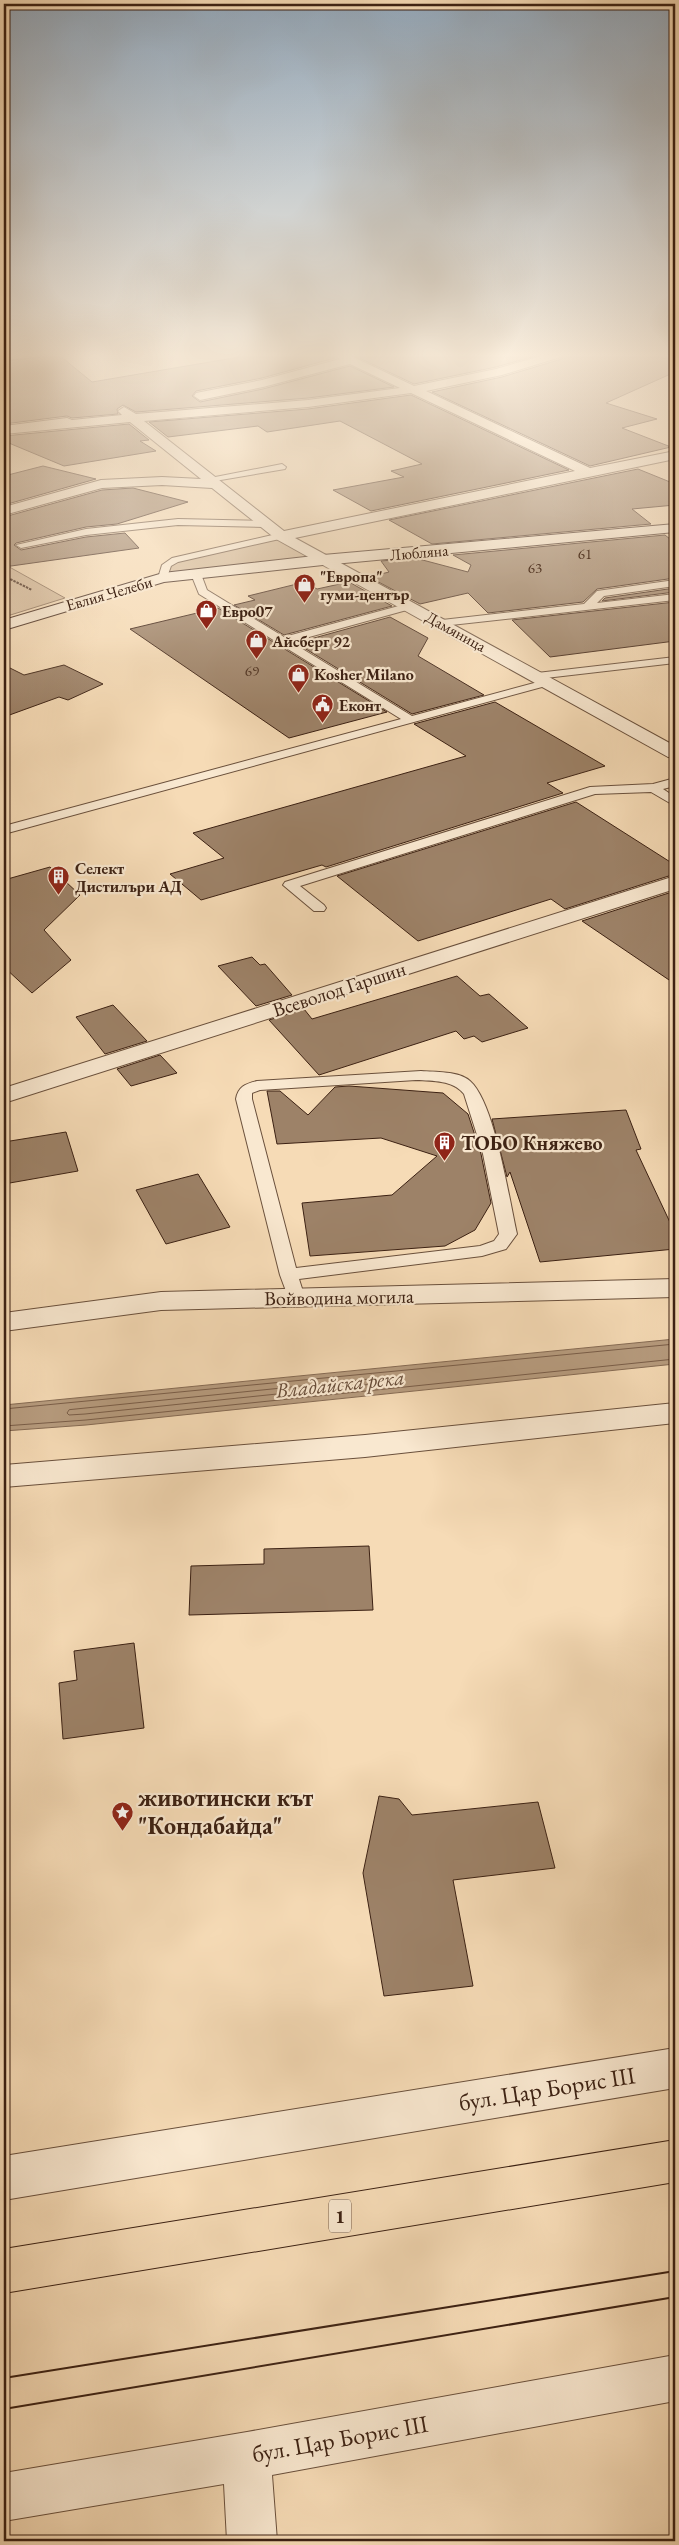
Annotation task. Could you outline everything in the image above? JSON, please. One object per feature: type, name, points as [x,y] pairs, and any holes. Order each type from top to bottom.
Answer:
[{"type":"main road","name":"1","points":[[4,2271],[675,2162]]},
{"type":"street","points":[[4,511],[145,473]]},
{"type":"street","name":"Дамяница","points":[[201,473],[281,536],[674,752]]},
{"type":"street","name":"Евлия Челеби","points":[[281,536],[583,473]]},
{"type":"street","points":[[101,484],[212,481]]},
{"type":"street","name":"Любляна","points":[[163,578],[324,560],[675,528]]},
{"type":"street","name":"Евлия Челеби","points":[[4,625],[163,578]]},
{"type":"street","name":"Всеволод Гаршин","points":[[4,1096],[675,882]]},
{"type":"street","name":"Войводина могила","points":[[4,1322],[293,1286],[675,1288]]},
{"type":"street","points":[[4,1476],[366,1446],[675,1413]]},
{"type":"street","name":"бул. Цар Борис III","points":[[4,2178],[675,2068]]},
{"type":"street","name":"бул. Цар Борис III","points":[[4,2497],[247,2456],[675,2378]]},
{"type":"street","points":[[247,2456],[252,2541]]},
{"type":"lane","points":[[212,481],[253,473]]},
{"type":"lane","points":[[21,545],[86,532],[178,522],[265,524]]},
{"type":"lane","name":"Евлия Челеби","points":[[163,578],[167,565],[175,560],[281,536]]},
{"type":"lane","points":[[196,574],[203,592],[410,719]]},
{"type":"lane","points":[[588,607],[601,593],[675,583]]},
{"type":"lane","points":[[442,623],[675,597]]},
{"type":"lane","points":[[282,641],[410,606]]},
{"type":"lane","points":[[4,830],[410,719],[543,679],[675,660]]},
{"type":"lane","points":[[319,908],[290,885],[594,790],[653,788],[675,782]]},
{"type":"lane","points":[[653,788],[675,802]]},
{"type":"lane","points":[[416,1075],[437,1076],[464,1084],[478,1106],[508,1234],[500,1245],[482,1251],[293,1286],[244,1099],[245,1091],[257,1086],[416,1075]]},
{"type":"shaded area","points":[[281,536],[323,560],[163,578],[170,562]]},
{"type":"shaded area","points":[[4,564],[65,598],[4,617]]},
{"type":"water","name":"Владайска река","points":[[675,1339],[675,1364],[86,1425],[4,1431],[4,1405]]},
{"type":"building","points":[[17,473],[71,473],[96,479],[4,505],[4,476]]},
{"type":"building","points":[[395,473],[556,473],[371,511],[333,490],[404,477]]},
{"type":"building","points":[[620,473],[647,473],[675,484],[675,505],[632,509],[651,524],[432,544],[389,520]]},
{"type":"building","points":[[133,488],[188,502],[117,524],[86,527],[14,545],[21,550],[86,537],[125,533],[139,548],[4,567],[4,517],[102,490]]},
{"type":"building","points":[[665,535],[675,543],[675,578],[597,589],[583,602],[488,613],[468,593],[420,604],[369,577],[389,572],[381,561],[415,558],[468,572],[471,565],[453,555]]},
{"type":"building","points":[[305,582],[317,589],[349,582],[392,606],[284,635],[234,605],[255,600],[248,596]]},
{"type":"building","points":[[675,588],[675,592],[602,601],[605,598]]},
{"type":"building","points":[[675,602],[675,641],[550,657],[512,620]]},
{"type":"building","points":[[218,608],[387,712],[289,738],[130,629]]},
{"type":"building","points":[[390,617],[428,638],[418,656],[484,695],[412,714],[296,643]]},
{"type":"building","points":[[4,665],[24,675],[64,665],[103,684],[68,700],[59,697],[4,717]]},
{"type":"building","points":[[495,702],[605,766],[547,783],[563,793],[326,867],[322,865],[201,900],[170,874],[224,858],[193,833],[466,756],[414,724]]},
{"type":"building","points":[[576,802],[675,865],[675,874],[565,909],[551,899],[418,941],[337,876]]},
{"type":"building","name":"Селект Дистилъри АД","points":[[50,867],[80,895],[44,930],[71,960],[32,993],[4,967],[4,880]]},
{"type":"building","points":[[675,891],[675,984],[582,921]]},
{"type":"building","points":[[252,957],[260,965],[265,964],[292,995],[256,1006],[218,966]]},
{"type":"building","points":[[457,976],[480,996],[489,994],[528,1028],[482,1042],[474,1036],[464,1039],[456,1031],[319,1075],[269,1020],[304,1009],[312,1019]]},
{"type":"building","points":[[113,1005],[147,1041],[105,1054],[76,1017]]},
{"type":"building","points":[[160,1055],[177,1073],[131,1086],[117,1069]]},
{"type":"building","name":"ТОБО Княжево","points":[[349,1086],[443,1093],[468,1114],[481,1154],[491,1203],[475,1230],[445,1246],[310,1256],[302,1203],[392,1195],[437,1156],[381,1138],[277,1144],[267,1091],[280,1091],[308,1115],[335,1087]]},
{"type":"building","points":[[626,1110],[641,1149],[636,1150],[675,1233],[675,1249],[540,1262],[510,1172],[507,1177],[492,1119]]},
{"type":"building","points":[[66,1132],[78,1171],[4,1184],[4,1142]]},
{"type":"building","points":[[198,1174],[230,1227],[166,1244],[136,1190]]},
{"type":"building","points":[[369,1546],[373,1610],[189,1615],[191,1566],[264,1564],[264,1549]]},
{"type":"building","points":[[134,1643],[144,1728],[63,1739],[59,1683],[77,1680],[74,1651]]},
{"type":"building","points":[[379,1796],[399,1799],[412,1815],[538,1802],[555,1868],[453,1880],[473,1986],[384,1996],[363,1873]]},
{"type":"tram line","points":[[4,2378],[675,2271]]},
{"type":"tram line","points":[[4,2409],[675,2297]]},
{"type":"place","name":"\"Европа\" гуми-център","points":[[304,604]]},
{"type":"place","name":"Евро07","points":[[206,630]]},
{"type":"place","name":"Айсберг 92","points":[[256,660]]},
{"type":"place","name":"Kosher Milano","points":[[298,693]]},
{"type":"place","name":"Еконт","points":[[323,724]]},
{"type":"place","name":"Селект Дистилъри АД","points":[[59,896]]},
{"type":"place","name":"ТОБО Княжево","points":[[445,1162]]},
{"type":"place","name":"животински кът \"Кондабайда\"","points":[[122,1831]]}]
